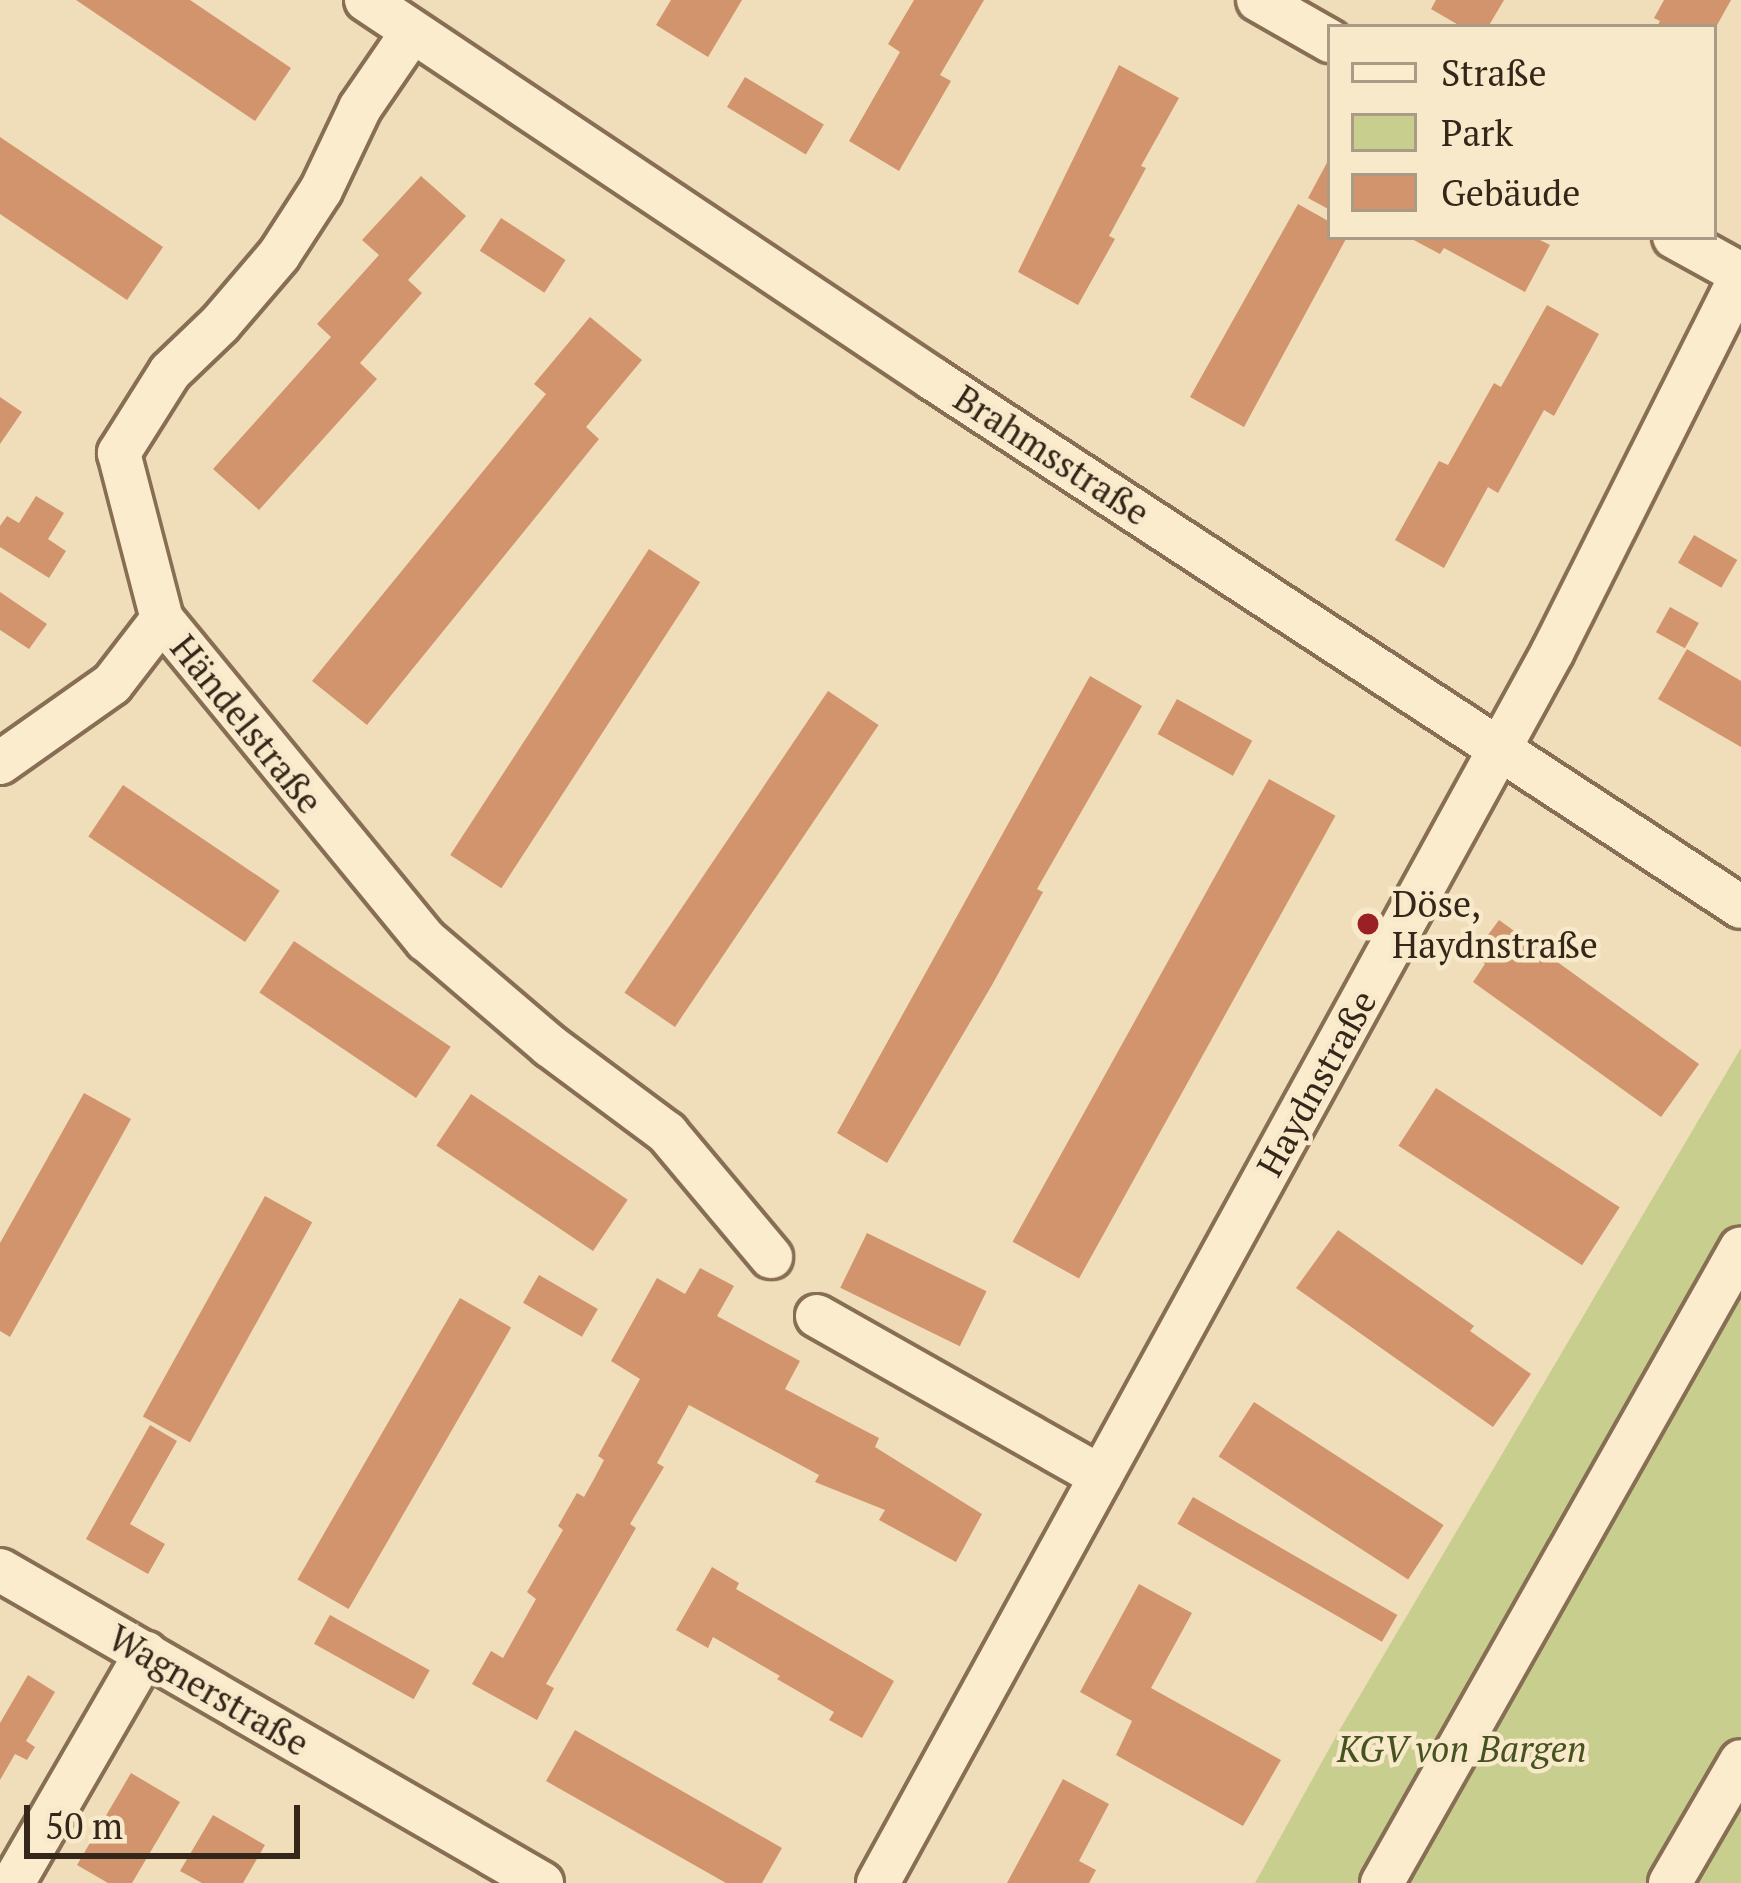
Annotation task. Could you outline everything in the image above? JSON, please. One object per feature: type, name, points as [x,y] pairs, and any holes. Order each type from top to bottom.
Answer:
[{"type":"street","name":"Brahmsstraße","points":[[366,0],[914,366],[1741,907]]},
{"type":"street","points":[[1258,0],[1327,39]]},
{"type":"street","name":"Händelstraße","points":[[412,32],[360,108],[321,190],[279,255],[170,373],[119,453],[162,619],[426,940],[550,1046],[667,1133],[771,1257]]},
{"type":"street","points":[[1679,240],[1741,275]]},
{"type":"street","name":"Haydnstraße","points":[[878,1883],[1500,746],[1741,275]]},
{"type":"street","points":[[0,763],[112,684],[162,619]]},
{"type":"street","points":[[1382,1883],[1741,1248]]},
{"type":"street","points":[[817,1316],[1101,1477]]},
{"type":"street","name":"Wagnerstraße","points":[[0,1570],[542,1883]]},
{"type":"street","points":[[13,1883],[146,1653]]},
{"type":"street","points":[[1670,1883],[1741,1760]]},
{"type":"green space","name":"KGV von Bargen","points":[[1741,1048],[1741,1883],[1255,1883],[1339,1731]]},
{"type":"building","points":[[76,0],[190,0],[291,68],[255,121]]},
{"type":"building","points":[[671,0],[742,0],[708,57],[656,25]]},
{"type":"building","points":[[914,0],[984,0],[940,75],[951,81],[899,171],[849,141],[900,52],[888,44]]},
{"type":"building","points":[[1436,0],[1504,0],[1490,24],[1457,24],[1431,9]]},
{"type":"building","points":[[1664,0],[1731,0],[1717,25],[1658,24],[1654,18]]},
{"type":"building","points":[[1119,65],[1179,98],[1141,166],[1146,168],[1109,236],[1115,239],[1078,305],[1018,272]]},
{"type":"building","points":[[745,77],[824,124],[806,154],[727,107]]},
{"type":"building","points":[[0,137],[163,247],[127,300],[0,214]]},
{"type":"building","points":[[1327,163],[1327,208],[1308,198]]},
{"type":"building","points":[[421,176],[466,216],[408,280],[422,293],[360,363],[377,379],[259,510],[213,469],[331,337],[317,324],[379,255],[362,240]]},
{"type":"building","points":[[1298,204],[1327,220],[1327,240],[1345,240],[1244,427],[1190,397]]},
{"type":"building","points":[[501,218],[566,260],[544,293],[480,251]]},
{"type":"building","points":[[1414,240],[1540,240],[1550,245],[1525,292],[1444,248],[1440,254]]},
{"type":"building","points":[[1547,305],[1599,334],[1554,416],[1544,410],[1498,493],[1488,487],[1444,568],[1395,540],[1439,461],[1448,465],[1494,383],[1501,387]]},
{"type":"building","points":[[590,317],[642,360],[586,427],[599,439],[367,725],[312,681],[546,394],[534,384]]},
{"type":"building","points":[[0,397],[22,412],[0,444]]},
{"type":"building","points":[[36,496],[64,513],[48,539],[66,551],[49,578],[0,547],[0,526],[7,516],[19,523]]},
{"type":"building","points":[[1694,535],[1737,560],[1721,588],[1678,563]]},
{"type":"building","points":[[649,549],[700,582],[501,888],[450,855]]},
{"type":"building","points":[[0,592],[47,624],[29,649],[0,630]]},
{"type":"building","points":[[1670,607],[1699,623],[1685,648],[1656,632]]},
{"type":"building","points":[[1687,649],[1741,681],[1741,747],[1658,699]]},
{"type":"building","points":[[1090,676],[1142,706],[1037,889],[1043,892],[992,985],[887,1163],[837,1133]]},
{"type":"building","points":[[828,691],[879,725],[675,1027],[624,993]]},
{"type":"building","points":[[1177,699],[1252,741],[1233,776],[1158,734]]},
{"type":"building","points":[[1269,779],[1335,816],[1079,1279],[1013,1242]]},
{"type":"building","points":[[123,785],[280,891],[245,942],[88,836]]},
{"type":"building","points":[[1499,920],[1699,1064],[1661,1117],[1473,982],[1485,964],[1473,955]]},
{"type":"building","points":[[294,941],[451,1047],[416,1098],[259,992]]},
{"type":"building","points":[[1436,1088],[1620,1207],[1582,1265],[1398,1146]]},
{"type":"building","points":[[84,1093],[131,1119],[10,1337],[0,1331],[0,1243]]},
{"type":"building","points":[[471,1094],[628,1200],[593,1251],[436,1145]]},
{"type":"building","points":[[265,1196],[312,1222],[190,1443],[143,1416]]},
{"type":"building","points":[[1338,1230],[1474,1326],[1470,1331],[1531,1374],[1493,1427],[1296,1288]]},
{"type":"building","points":[[867,1233],[987,1291],[960,1346],[840,1288]]},
{"type":"building","points":[[700,1268],[734,1286],[717,1316],[800,1361],[785,1389],[879,1438],[875,1447],[982,1514],[956,1562],[879,1520],[885,1510],[815,1482],[819,1475],[689,1405],[657,1463],[664,1467],[630,1524],[636,1528],[546,1684],[554,1688],[537,1720],[472,1684],[491,1651],[503,1658],[536,1599],[527,1592],[563,1530],[558,1526],[577,1493],[584,1497],[604,1460],[598,1456],[640,1379],[611,1361],[657,1278],[685,1294]]},
{"type":"building","points":[[539,1275],[598,1309],[582,1337],[523,1303]]},
{"type":"building","points":[[460,1298],[511,1328],[349,1609],[298,1579]]},
{"type":"building","points":[[1254,1402],[1444,1525],[1408,1580],[1219,1457]]},
{"type":"building","points":[[150,1425],[177,1441],[130,1524],[165,1544],[148,1574],[86,1539]]},
{"type":"building","points":[[1193,1497],[1397,1615],[1382,1642],[1178,1524]]},
{"type":"building","points":[[712,1567],[739,1583],[736,1589],[894,1681],[862,1738],[829,1720],[834,1712],[713,1637],[708,1648],[676,1630]]},
{"type":"building","points":[[1139,1584],[1192,1613],[1151,1688],[1281,1760],[1243,1826],[1116,1755],[1132,1721],[1080,1692]]},
{"type":"building","points":[[330,1615],[430,1670],[414,1699],[314,1644]]},
{"type":"building","points":[[28,1675],[55,1692],[26,1741],[35,1747],[27,1760],[15,1754],[0,1780],[0,1723]]},
{"type":"building","points":[[575,1730],[782,1848],[762,1883],[726,1883],[546,1781]]},
{"type":"building","points":[[131,1773],[180,1802],[132,1883],[108,1883],[77,1865]]},
{"type":"building","points":[[1063,1779],[1109,1804],[1079,1861],[1096,1870],[1089,1883],[1007,1883]]},
{"type":"building","points":[[213,1815],[265,1845],[243,1883],[202,1883],[180,1871]]},
{"type":"place","name":"Döse, Haydnstraße","points":[[1368,924]]}]
